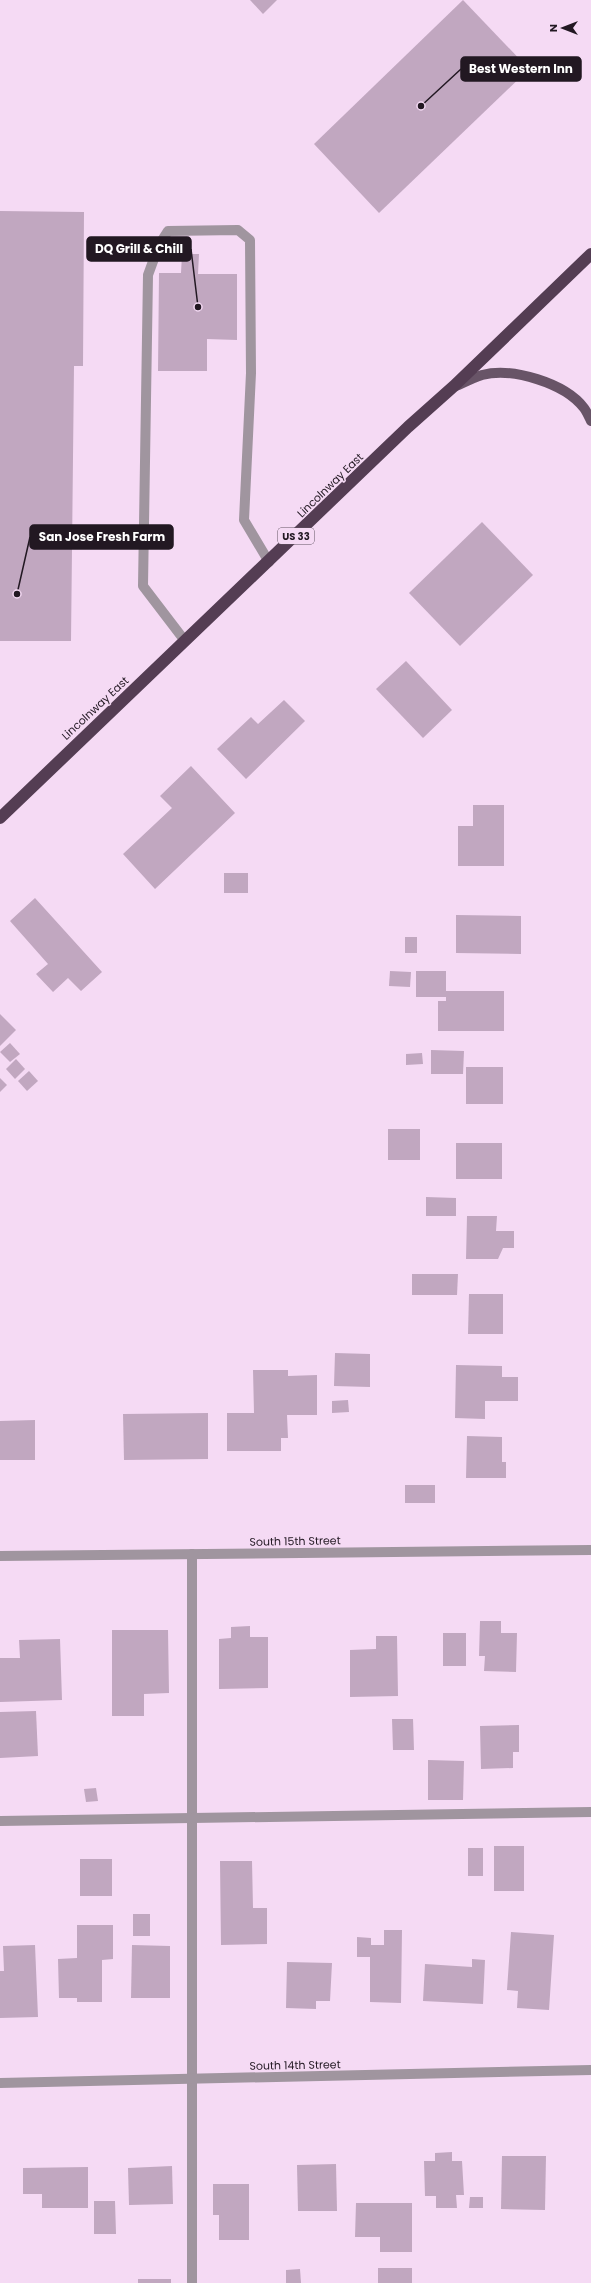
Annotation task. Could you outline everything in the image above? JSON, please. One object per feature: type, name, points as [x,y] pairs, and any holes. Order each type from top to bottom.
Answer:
[{"type":"highway","name":"Lincolnway East","points":[[0,818],[591,254]]},
{"type":"main road","points":[[454,386],[483,375],[510,373],[540,380],[562,390],[584,407],[591,422]]},
{"type":"street","points":[[185,641],[143,586],[148,275],[159,245],[168,231],[238,230],[250,240],[251,373],[244,520],[269,562]]},
{"type":"street","name":"South 15th Street","points":[[0,1556],[591,1550]]},
{"type":"street","points":[[192,1554],[192,2283]]},
{"type":"street","points":[[0,1821],[591,1812]]},
{"type":"street","name":"South 14th Street","points":[[0,2083],[192,2080],[591,2070]]},
{"type":"building","points":[[250,0],[277,0],[263,14]]},
{"type":"building","points":[[463,0],[529,69],[379,213],[314,144]]},
{"type":"building","points":[[0,211],[84,212],[83,366],[74,366],[71,641],[0,641]]},
{"type":"building","points":[[182,254],[199,254],[198,274],[237,274],[237,340],[207,339],[207,371],[158,371],[159,273],[181,273]]},
{"type":"building","points":[[482,522],[533,575],[460,646],[409,593]]},
{"type":"building","points":[[406,661],[452,710],[423,738],[376,689]]},
{"type":"building","points":[[284,700],[305,721],[246,779],[217,749],[251,717],[258,724]]},
{"type":"building","points":[[191,766],[235,813],[155,889],[123,854],[172,808],[160,796]]},
{"type":"building","points":[[473,805],[504,805],[504,866],[458,866],[458,826],[473,826]]},
{"type":"building","points":[[224,873],[248,873],[248,893],[224,893]]},
{"type":"building","points":[[35,898],[102,972],[81,991],[68,978],[53,992],[36,974],[48,964],[10,921]]},
{"type":"building","points":[[456,915],[521,916],[521,954],[456,953]]},
{"type":"building","points":[[405,937],[417,937],[417,953],[405,953]]},
{"type":"building","points":[[390,971],[411,972],[410,987],[389,986]]},
{"type":"building","points":[[416,971],[446,971],[446,991],[504,991],[504,1031],[438,1031],[438,1001],[446,1001],[446,997],[416,997]]},
{"type":"building","points":[[0,1014],[16,1030],[0,1046]]},
{"type":"building","points":[[10,1043],[20,1054],[10,1062],[0,1052]]},
{"type":"building","points":[[431,1050],[464,1051],[463,1074],[431,1074]]},
{"type":"building","points":[[422,1053],[423,1064],[406,1065],[406,1054]]},
{"type":"building","points":[[16,1059],[25,1069],[15,1079],[6,1069]]},
{"type":"building","points":[[466,1067],[503,1067],[503,1104],[466,1104]]},
{"type":"building","points":[[29,1071],[38,1081],[27,1091],[18,1081]]},
{"type":"building","points":[[0,1078],[7,1085],[0,1092]]},
{"type":"building","points":[[388,1129],[420,1129],[420,1160],[388,1160]]},
{"type":"building","points":[[456,1143],[502,1143],[502,1179],[456,1179]]},
{"type":"building","points":[[426,1197],[456,1198],[456,1216],[426,1216]]},
{"type":"building","points":[[467,1216],[497,1216],[496,1231],[514,1231],[514,1248],[503,1248],[498,1259],[466,1259]]},
{"type":"building","points":[[412,1274],[458,1274],[457,1295],[412,1295]]},
{"type":"building","points":[[469,1294],[503,1294],[503,1334],[468,1334]]},
{"type":"building","points":[[335,1353],[370,1354],[370,1387],[334,1386]]},
{"type":"building","points":[[456,1365],[502,1366],[502,1377],[518,1377],[518,1401],[485,1401],[485,1419],[455,1418]]},
{"type":"building","points":[[253,1370],[288,1370],[288,1376],[317,1375],[317,1415],[287,1415],[288,1438],[281,1438],[281,1451],[227,1451],[227,1413],[254,1413]]},
{"type":"building","points":[[348,1400],[349,1412],[332,1413],[332,1401]]},
{"type":"building","points":[[208,1413],[208,1459],[124,1460],[123,1414]]},
{"type":"building","points":[[35,1420],[35,1460],[0,1460],[0,1421]]},
{"type":"building","points":[[467,1436],[502,1437],[502,1462],[506,1462],[506,1478],[466,1478]]},
{"type":"building","points":[[405,1485],[435,1485],[435,1503],[405,1503]]},
{"type":"building","points":[[480,1621],[501,1621],[501,1633],[517,1633],[516,1672],[484,1671],[485,1656],[479,1656]]},
{"type":"building","points":[[250,1626],[250,1637],[268,1637],[268,1688],[219,1689],[219,1639],[231,1638],[231,1627]]},
{"type":"building","points":[[112,1630],[168,1630],[169,1693],[144,1694],[144,1716],[112,1716]]},
{"type":"building","points":[[443,1633],[466,1633],[466,1666],[443,1666]]},
{"type":"building","points":[[376,1636],[397,1636],[398,1696],[350,1697],[350,1650],[376,1649]]},
{"type":"building","points":[[60,1639],[62,1700],[0,1702],[0,1658],[20,1658],[19,1640]]},
{"type":"building","points":[[36,1711],[38,1756],[0,1758],[0,1712]]},
{"type":"building","points":[[392,1719],[413,1719],[414,1750],[393,1750]]},
{"type":"building","points":[[519,1725],[519,1752],[513,1752],[513,1768],[481,1769],[480,1726]]},
{"type":"building","points":[[428,1760],[464,1761],[463,1800],[428,1800]]},
{"type":"building","points":[[96,1788],[98,1801],[86,1802],[84,1789]]},
{"type":"building","points":[[494,1846],[524,1846],[524,1891],[494,1891]]},
{"type":"building","points":[[468,1848],[483,1848],[483,1876],[468,1876]]},
{"type":"building","points":[[80,1859],[112,1859],[112,1896],[80,1896]]},
{"type":"building","points":[[220,1861],[252,1861],[253,1908],[267,1908],[267,1944],[221,1945]]},
{"type":"building","points":[[133,1914],[150,1914],[150,1936],[133,1936]]},
{"type":"building","points":[[77,1925],[113,1925],[113,1959],[102,1960],[102,2002],[77,2002],[77,1998],[59,1998],[58,1959],[77,1958]]},
{"type":"building","points":[[384,1930],[402,1930],[401,2003],[370,2002],[370,1957],[357,1957],[357,1937],[371,1938],[371,1945],[384,1945]]},
{"type":"building","points":[[511,1932],[554,1935],[549,2010],[517,2008],[518,1991],[507,1990]]},
{"type":"building","points":[[35,1945],[38,2017],[0,2018],[0,1971],[4,1971],[3,1946]]},
{"type":"building","points":[[132,1945],[170,1946],[170,1998],[131,1998]]},
{"type":"building","points":[[472,1959],[485,1960],[483,2004],[423,2001],[425,1964],[472,1967]]},
{"type":"building","points":[[287,1962],[332,1963],[330,2001],[316,2001],[316,2009],[286,2008]]},
{"type":"building","points":[[452,2152],[452,2161],[462,2161],[464,2195],[456,2195],[457,2208],[436,2208],[436,2196],[425,2196],[424,2161],[435,2161],[435,2153]]},
{"type":"building","points":[[502,2156],[546,2156],[545,2210],[501,2209]]},
{"type":"building","points":[[336,2164],[337,2211],[298,2211],[297,2165]]},
{"type":"building","points":[[172,2166],[173,2204],[129,2205],[128,2168]]},
{"type":"building","points":[[88,2167],[88,2208],[42,2208],[42,2194],[23,2194],[23,2168]]},
{"type":"building","points":[[213,2184],[249,2184],[249,2240],[219,2240],[219,2215],[213,2215]]},
{"type":"building","points":[[470,2197],[483,2197],[483,2208],[469,2208]]},
{"type":"building","points":[[94,2201],[115,2201],[116,2234],[94,2234]]},
{"type":"building","points":[[356,2203],[412,2203],[412,2252],[380,2252],[380,2237],[355,2237]]},
{"type":"building","points":[[378,2268],[412,2268],[412,2283],[378,2283]]},
{"type":"building","points":[[300,2269],[301,2283],[286,2283],[286,2270]]},
{"type":"building","points":[[138,2279],[171,2279],[171,2283],[138,2283]]},
{"type":"place","name":"Best Western Inn","points":[[421,106]]},
{"type":"place","name":"DQ Grill & Chill","points":[[198,307]]},
{"type":"place","name":"San Jose Fresh Farm","points":[[17,594]]}]
